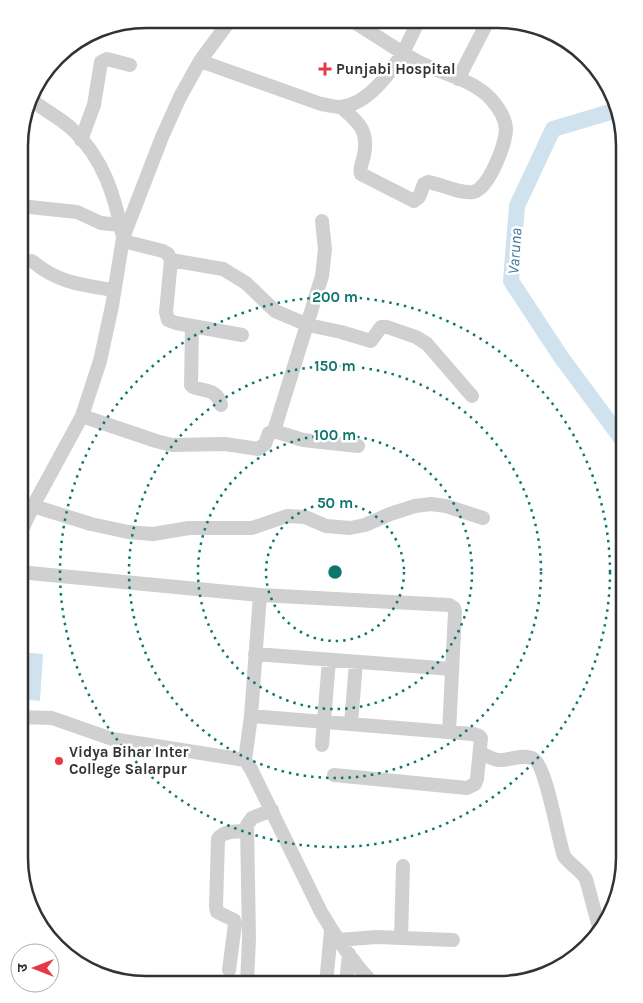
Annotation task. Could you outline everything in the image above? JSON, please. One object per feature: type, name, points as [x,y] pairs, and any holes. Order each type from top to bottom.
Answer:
[{"type":"street","points":[[28,517],[82,416],[100,361],[114,290],[122,235],[180,97],[200,62],[225,28]]},
{"type":"street","points":[[342,107],[361,125],[364,131],[365,152],[360,168],[361,174],[414,201],[420,197],[424,184],[428,182],[473,192],[480,189],[487,181],[504,142],[506,128],[501,113],[491,99],[478,88],[423,64],[364,28]]},
{"type":"street","points":[[200,62],[321,104],[342,107],[354,103],[376,88],[403,53],[415,28]]},
{"type":"street","points":[[458,79],[485,28]]},
{"type":"street","points":[[82,140],[94,105],[100,62],[107,59],[130,65]]},
{"type":"street","points":[[36,102],[74,130],[103,169],[110,186],[122,235]]},
{"type":"street","points":[[28,207],[77,212],[122,235],[163,250],[171,260],[166,317],[171,322],[242,335]]},
{"type":"street","points":[[274,431],[308,325],[324,265],[325,249],[322,222]]},
{"type":"street","points":[[171,260],[223,269],[246,283],[275,311],[308,325],[341,332],[366,341],[371,341],[381,327],[387,327],[416,337],[427,344],[472,396]]},
{"type":"street","points":[[32,261],[44,271],[69,282],[114,290]]},
{"type":"street","points":[[192,326],[191,385],[214,393],[219,397],[221,405]]},
{"type":"street","points":[[82,416],[172,445],[224,444],[258,449],[265,444],[269,432],[274,431],[303,440],[358,446]]},
{"type":"street","points":[[33,506],[91,524],[128,532],[153,534],[188,528],[252,528],[287,516],[305,517],[326,526],[350,528],[365,525],[400,510],[431,504],[446,506],[483,518]]},
{"type":"street","points":[[28,573],[260,595],[449,605],[454,608],[455,612],[448,732]]},
{"type":"street","points":[[245,760],[251,716],[260,595]]},
{"type":"street","points":[[255,654],[452,669]]},
{"type":"street","points":[[322,744],[329,660]]},
{"type":"street","points":[[351,724],[356,662]]},
{"type":"street","points":[[251,716],[473,734],[481,738],[477,779],[475,784],[467,788],[334,775]]},
{"type":"street","points":[[28,717],[52,718],[112,738],[245,760],[252,769],[321,912],[335,935],[367,976]]},
{"type":"street","points":[[480,752],[498,760],[521,757],[537,760],[549,794],[564,856],[570,865],[582,872],[586,879],[597,921]]},
{"type":"street","points":[[248,976],[250,938],[248,821],[272,810]]},
{"type":"street","points":[[229,970],[235,924],[234,920],[230,917],[218,912],[216,906],[218,839],[226,833],[247,831]]},
{"type":"street","points":[[401,938],[403,866]]},
{"type":"street","points":[[335,935],[453,940]]},
{"type":"street","points":[[327,976],[335,935]]},
{"type":"street","points":[[347,976],[349,954]]},
{"type":"water","points":[[28,653],[43,654],[40,701],[28,700]]},
{"type":"waterway","name":"Varuna","points":[[610,112],[553,129],[517,206],[511,281],[561,357],[616,431]]},
{"type":"place","name":"Punjabi Hospital","points":[[325,69]]},
{"type":"place","name":"Vidya Bihar Inter College Salarpur","points":[[59,761]]}]
